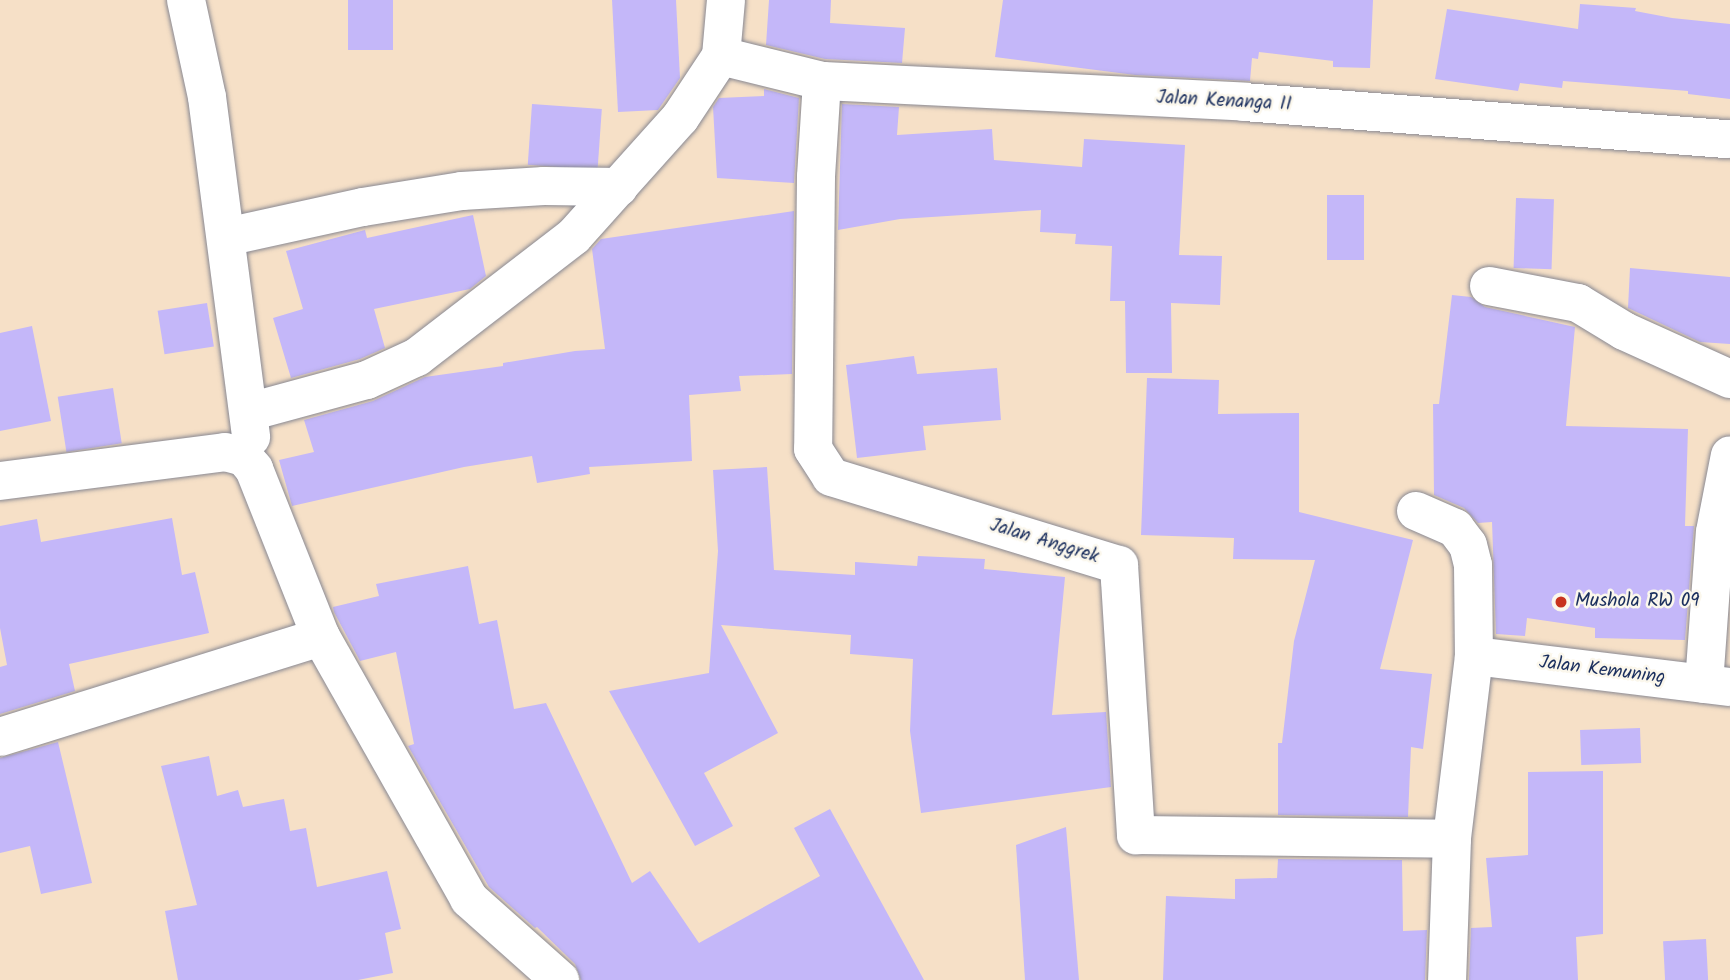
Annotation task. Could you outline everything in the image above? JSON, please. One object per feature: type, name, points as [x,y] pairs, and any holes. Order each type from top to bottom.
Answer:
[{"type":"street","points":[[186,0],[207,97],[249,412],[254,470]]},
{"type":"street","points":[[249,412],[367,380],[417,357],[573,236],[680,118],[721,57],[726,0]]},
{"type":"street","name":"Jalan Kenanga II","points":[[721,57],[822,81],[1244,102],[1730,139]]},
{"type":"street","name":"Jalan Anggrek","points":[[822,81],[816,177],[813,449],[831,477],[1119,565],[1136,835],[1452,839]]},
{"type":"street","points":[[226,237],[363,207],[462,191],[544,186],[619,187]]},
{"type":"street","points":[[1489,286],[1578,303],[1624,331],[1730,379]]},
{"type":"street","points":[[0,481],[225,452],[244,457],[254,470],[321,637],[469,899],[560,980]]},
{"type":"street","points":[[1717,686],[1715,533],[1730,455]]},
{"type":"street","points":[[1416,512],[1454,528],[1468,545],[1474,565],[1474,656],[1452,839],[1447,980]]},
{"type":"street","points":[[0,737],[321,637]]},
{"type":"street","name":"Jalan Kemuning","points":[[1474,656],[1717,686]]},
{"type":"building","points":[[348,0],[393,0],[393,50],[348,50]]},
{"type":"building","points":[[612,0],[676,0],[680,78],[658,110],[618,112]]},
{"type":"building","points":[[769,0],[831,0],[830,23],[905,28],[902,63],[825,59],[766,45]]},
{"type":"building","points":[[1003,0],[1373,0],[1370,68],[1333,67],[1333,61],[1259,52],[1258,59],[1252,58],[1250,81],[1135,75],[995,57]]},
{"type":"building","points":[[1580,4],[1636,8],[1635,11],[1672,18],[1730,24],[1730,99],[1688,94],[1688,91],[1563,81],[1562,88],[1520,83],[1518,91],[1435,79],[1447,9],[1578,29]]},
{"type":"building","points":[[764,89],[799,98],[794,183],[717,178],[713,107],[719,98],[764,96]]},
{"type":"building","points":[[532,104],[602,109],[598,170],[528,165]]},
{"type":"building","points":[[842,104],[899,107],[897,135],[992,129],[994,160],[1082,167],[1084,139],[1185,145],[1179,255],[1222,256],[1220,305],[1171,303],[1172,373],[1126,373],[1125,301],[1110,301],[1112,246],[1075,244],[1076,234],[1040,232],[1041,210],[900,219],[838,230]]},
{"type":"building","points":[[1327,195],[1364,195],[1364,260],[1327,260]]},
{"type":"building","points":[[1516,198],[1554,199],[1552,269],[1514,268]]},
{"type":"building","points":[[794,211],[792,374],[739,376],[741,391],[689,395],[692,461],[589,467],[590,474],[537,483],[532,456],[464,467],[292,506],[279,460],[314,452],[304,420],[373,401],[425,377],[503,366],[503,363],[575,351],[605,349],[592,249],[601,239]]},
{"type":"building","points":[[473,215],[486,276],[470,289],[374,309],[385,348],[360,359],[291,378],[273,318],[303,309],[286,251],[365,230],[367,238]]},
{"type":"building","points":[[1630,268],[1730,277],[1730,344],[1700,342],[1628,308]]},
{"type":"building","points":[[1452,295],[1471,297],[1485,307],[1575,327],[1566,426],[1688,429],[1685,526],[1694,526],[1685,640],[1595,638],[1595,628],[1527,618],[1525,636],[1496,634],[1492,522],[1478,523],[1464,508],[1434,495],[1433,404],[1439,404]]},
{"type":"building","points":[[207,303],[214,346],[164,354],[158,311]]},
{"type":"building","points":[[32,326],[51,421],[0,431],[0,333]]},
{"type":"building","points":[[914,356],[917,374],[997,368],[1001,420],[923,426],[926,450],[857,458],[846,365]]},
{"type":"building","points":[[1147,378],[1219,380],[1218,414],[1299,413],[1299,512],[1413,540],[1380,669],[1432,674],[1423,749],[1411,747],[1408,817],[1278,815],[1278,743],[1282,743],[1294,641],[1315,560],[1233,559],[1234,538],[1141,535]]},
{"type":"building","points":[[113,388],[122,443],[66,452],[58,397]]},
{"type":"building","points":[[767,467],[774,570],[855,575],[855,562],[917,566],[918,556],[985,559],[984,569],[1065,577],[1052,715],[1106,712],[1111,787],[921,813],[910,731],[913,659],[850,654],[851,635],[721,625],[778,733],[704,773],[733,826],[695,846],[609,691],[709,673],[718,551],[713,470]]},
{"type":"building","points":[[172,518],[182,575],[195,572],[209,633],[69,664],[75,691],[0,714],[0,667],[7,665],[0,628],[0,526],[37,519],[41,542]]},
{"type":"building","points":[[468,566],[479,624],[497,620],[514,709],[546,703],[632,883],[650,871],[699,943],[820,876],[794,828],[830,809],[924,980],[581,980],[575,964],[537,927],[489,887],[408,746],[414,744],[396,652],[360,661],[334,612],[333,607],[379,596],[376,584]]},
{"type":"building","points":[[1640,728],[1641,763],[1581,765],[1580,730]]},
{"type":"building","points":[[58,742],[92,883],[41,894],[30,846],[0,853],[0,758]]},
{"type":"building","points":[[209,756],[217,796],[238,790],[243,807],[284,799],[290,831],[306,828],[317,887],[387,871],[401,929],[385,933],[393,973],[358,980],[178,980],[165,911],[197,905],[161,766]]},
{"type":"building","points":[[1603,771],[1603,934],[1576,937],[1578,980],[1469,980],[1471,928],[1492,927],[1486,858],[1528,855],[1528,772]]},
{"type":"building","points":[[1066,827],[1079,980],[1025,980],[1016,845]]},
{"type":"building","points":[[1278,859],[1402,860],[1403,931],[1427,930],[1425,980],[1163,980],[1166,896],[1235,899],[1235,879],[1277,878]]},
{"type":"building","points":[[1706,939],[1708,980],[1665,980],[1663,941]]},
{"type":"place","name":"Mushola RW 09","points":[[1561,602]]}]
